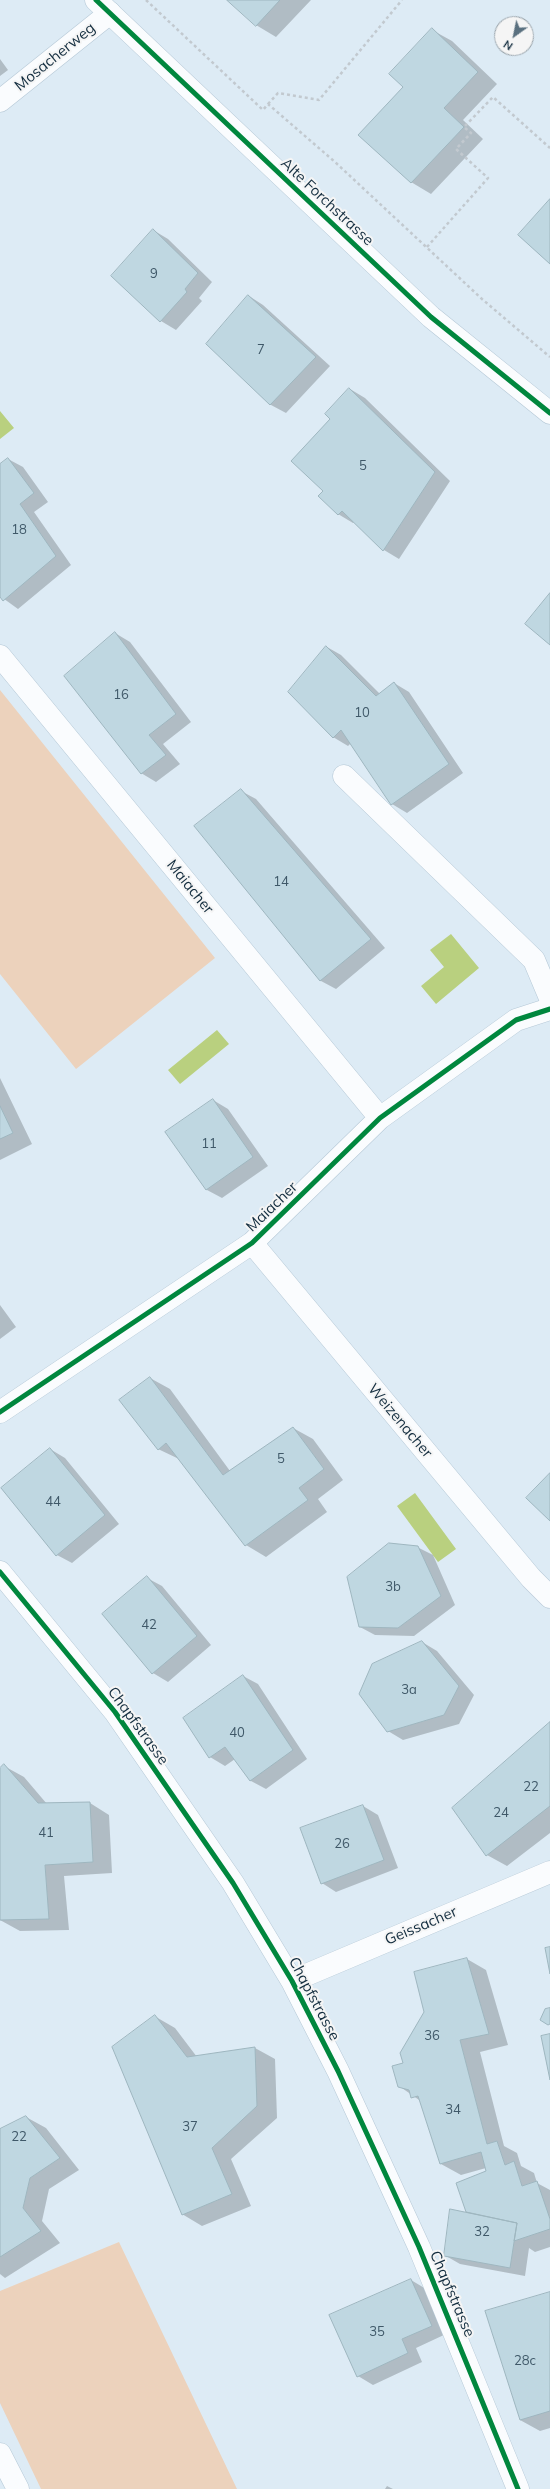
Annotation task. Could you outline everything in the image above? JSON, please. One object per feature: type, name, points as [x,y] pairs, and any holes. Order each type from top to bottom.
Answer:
[{"type":"street","name":"Mosacherweg","points":[[0,101],[103,7]]},
{"type":"street","name":"Alte Forchstrasse","points":[[103,7],[431,317],[550,412]]},
{"type":"street","name":"Maiacher","points":[[0,656],[380,1118]]},
{"type":"street","points":[[344,776],[534,960],[550,998]]},
{"type":"street","name":"Maiacher","points":[[0,1412],[252,1243],[380,1118],[516,1020],[550,1009]]},
{"type":"street","name":"Weizenacher","points":[[252,1243],[531,1578],[550,1596]]},
{"type":"street","name":"Chapfstrasse","points":[[0,1572],[116,1712],[233,1883],[292,1981],[338,2071],[419,2247],[518,2489]]},
{"type":"street","name":"Geissacher","points":[[292,1981],[550,1872]]},
{"type":"street","points":[[0,2454],[18,2489]]},
{"type":"path","points":[[146,0],[263,110],[278,93],[319,100],[402,0]]},
{"type":"path","points":[[427,247],[488,178],[456,149],[471,133],[464,127],[493,96],[550,148]]},
{"type":"path","points":[[268,104],[335,162],[550,357]]},
{"type":"shaded area","points":[[0,411],[14,428],[0,439]]},
{"type":"shaded area","points":[[0,690],[215,958],[76,1069],[0,974]]},
{"type":"shaded area","points":[[451,934],[479,968],[436,1004],[421,986],[444,967],[430,950]]},
{"type":"shaded area","points":[[217,1030],[229,1044],[180,1084],[168,1070]]},
{"type":"shaded area","points":[[415,1493],[456,1549],[438,1562],[397,1506]]},
{"type":"shaded area","points":[[119,2242],[237,2489],[41,2489],[0,2403],[0,2291]]},
{"type":"building","points":[[227,0],[280,0],[256,26]]},
{"type":"building","points":[[432,28],[478,72],[444,108],[464,127],[411,183],[358,135],[403,87],[389,74]]},
{"type":"building","points":[[550,199],[550,264],[518,235]]},
{"type":"building","points":[[153,229],[198,273],[185,289],[187,292],[160,322],[111,276]]},
{"type":"building","points":[[248,295],[316,357],[270,405],[206,344]]},
{"type":"building","points":[[349,388],[435,472],[383,551],[342,511],[338,515],[318,496],[323,491],[291,461],[330,419],[325,414]]},
{"type":"building","points":[[8,458],[34,493],[20,504],[56,556],[3,601],[0,597],[0,464]]},
{"type":"building","points":[[550,593],[550,645],[525,624]]},
{"type":"building","points":[[115,632],[176,714],[149,735],[166,755],[141,774],[64,676]]},
{"type":"building","points":[[326,646],[376,696],[394,682],[449,764],[391,805],[341,730],[333,738],[288,692]]},
{"type":"building","points":[[241,789],[371,939],[320,981],[194,826]]},
{"type":"building","points":[[213,1099],[253,1157],[206,1190],[165,1132]]},
{"type":"building","points":[[0,1106],[13,1133],[0,1139]]},
{"type":"building","points":[[150,1377],[223,1475],[293,1427],[324,1469],[299,1488],[308,1500],[245,1546],[166,1443],[158,1450],[119,1400]]},
{"type":"building","points":[[50,1448],[105,1515],[56,1556],[1,1488]]},
{"type":"building","points":[[550,1473],[550,1521],[526,1498]]},
{"type":"building","points":[[389,1543],[418,1546],[441,1596],[398,1628],[359,1627],[347,1577]]},
{"type":"building","points":[[147,1576],[197,1636],[152,1674],[102,1614]]},
{"type":"building","points":[[422,1641],[459,1686],[444,1715],[387,1732],[359,1694],[372,1664]]},
{"type":"building","points":[[243,1675],[293,1750],[250,1781],[225,1747],[209,1758],[183,1718]]},
{"type":"building","points":[[550,1722],[550,1806],[486,1856],[452,1808]]},
{"type":"building","points":[[4,1764],[38,1803],[90,1802],[93,1862],[45,1865],[49,1919],[0,1920],[0,1768]]},
{"type":"building","points":[[363,1805],[384,1860],[321,1884],[300,1828]]},
{"type":"building","points":[[550,1947],[550,1974],[545,1948]]},
{"type":"building","points":[[467,1958],[489,2034],[460,2040],[487,2144],[497,2141],[505,2165],[514,2161],[522,2186],[537,2181],[550,2219],[550,2229],[514,2241],[517,2223],[466,2212],[456,2183],[486,2171],[481,2152],[440,2164],[418,2096],[411,2098],[409,2090],[398,2087],[392,2066],[403,2063],[400,2053],[424,2012],[414,1972]]},
{"type":"building","points":[[550,2008],[550,2024],[548,2025],[540,2020],[545,2009]]},
{"type":"building","points":[[155,2015],[187,2057],[255,2047],[257,2106],[212,2148],[232,2194],[182,2215],[112,2047]]},
{"type":"building","points":[[550,2034],[550,2080],[541,2036]]},
{"type":"building","points":[[26,2116],[60,2158],[30,2178],[23,2208],[41,2231],[0,2257],[0,2129]]},
{"type":"building","points":[[450,2209],[517,2223],[510,2268],[444,2256]]},
{"type":"building","points":[[411,2279],[432,2326],[402,2339],[408,2353],[357,2377],[329,2315]]},
{"type":"building","points":[[550,2292],[550,2411],[520,2420],[485,2311]]},
{"type":"cycle path","points":[[96,0],[431,317],[550,413]]},
{"type":"cycle path","points":[[0,1412],[252,1243],[380,1118],[516,1020],[550,1009]]},
{"type":"cycle path","points":[[0,1572],[115,1712],[233,1883],[292,1981],[338,2071],[419,2247],[518,2489]]}]
